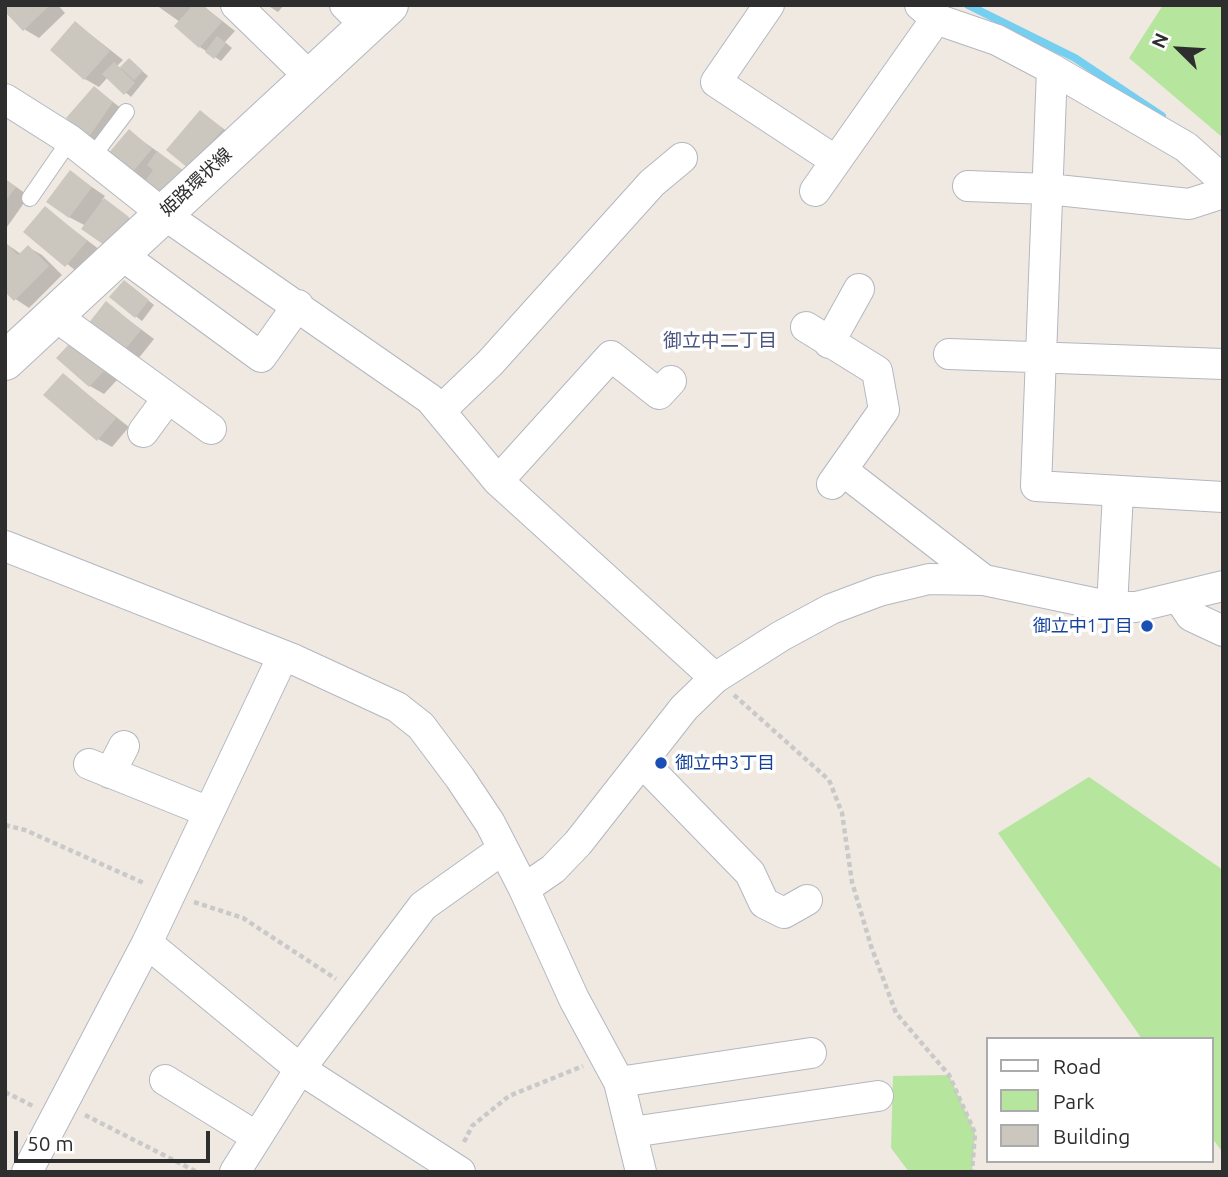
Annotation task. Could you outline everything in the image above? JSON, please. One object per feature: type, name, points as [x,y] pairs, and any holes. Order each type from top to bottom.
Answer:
[{"type":"main road","name":"姫路環状線","points":[[5,361],[310,78],[367,12]]},
{"type":"street","points":[[236,5],[310,78]]},
{"type":"street","points":[[769,5],[716,82],[836,161]]},
{"type":"street","points":[[815,191],[928,12],[997,40],[1052,69],[1185,147],[1223,180]]},
{"type":"street","points":[[1052,69],[1036,486],[1118,493],[1223,497]]},
{"type":"street","points":[[5,99],[81,148],[162,213],[430,399],[498,481],[715,678]]},
{"type":"street","points":[[440,411],[490,363],[652,183],[682,158]]},
{"type":"street","points":[[968,186],[1048,189],[1189,204],[1223,193]]},
{"type":"street","points":[[119,253],[261,357],[298,305]]},
{"type":"street","points":[[859,289],[817,335],[877,371],[884,410],[837,477],[984,580]]},
{"type":"street","points":[[54,315],[211,429]]},
{"type":"street","points":[[949,354],[1223,364]]},
{"type":"street","points":[[498,481],[611,356],[659,394],[671,381]]},
{"type":"street","points":[[143,432],[168,398]]},
{"type":"street","points":[[1112,607],[1118,493]]},
{"type":"street","points":[[5,546],[369,691],[397,706],[421,726],[460,778],[503,849],[575,999],[613,1069],[641,1172]]},
{"type":"street","points":[[524,889],[553,869],[579,843],[684,708],[715,678],[781,636],[831,609],[879,591],[929,579],[984,580],[1112,607],[1136,607],[1223,586]]},
{"type":"street","points":[[1179,598],[1191,616],[1223,631]]},
{"type":"street","points":[[27,1172],[148,943],[283,656]]},
{"type":"street","points":[[124,746],[100,768],[209,812]]},
{"type":"street","points":[[642,762],[750,873],[764,903],[784,913],[807,900]]},
{"type":"street","points":[[235,1172],[300,1069],[423,906],[503,849]]},
{"type":"street","points":[[148,943],[300,1069],[456,1170]]},
{"type":"street","points":[[613,1069],[811,1053]]},
{"type":"street","points":[[165,1080],[257,1138]]},
{"type":"street","points":[[632,1132],[878,1097]]},
{"type":"lane","points":[[30,198],[81,148],[126,112]]},
{"type":"path","points":[[715,678],[829,780],[842,813],[852,883],[871,946],[897,1013],[949,1075],[975,1133],[972,1172]]},
{"type":"path","points":[[456,1170],[472,1126],[509,1096],[613,1069]]},
{"type":"path","points":[[63,1104],[197,1172]]},
{"type":"green space","points":[[1163,5],[1223,5],[1222,137],[1129,58]]},
{"type":"green space","points":[[1089,777],[1223,870],[1223,1153],[1214,1141],[1214,1037],[1141,1037],[998,833]]},
{"type":"green space","points":[[949,1075],[975,1133],[972,1172],[909,1172],[891,1148],[893,1076]]},
{"type":"building","points":[[5,5],[50,5],[23,31],[5,12]]},
{"type":"building","points":[[193,5],[203,5],[222,22],[199,48],[174,26]]},
{"type":"building","points":[[75,21],[110,51],[84,80],[50,50]]},
{"type":"building","points":[[217,36],[226,43],[214,59],[205,52]]},
{"type":"building","points":[[129,58],[143,71],[134,80],[120,67]]},
{"type":"building","points":[[114,62],[135,83],[124,95],[102,74]]},
{"type":"building","points":[[94,86],[113,102],[88,138],[66,118]]},
{"type":"building","points":[[200,110],[223,129],[189,169],[166,150]]},
{"type":"building","points":[[129,129],[152,149],[130,175],[107,155]]},
{"type":"building","points":[[157,151],[182,170],[162,197],[144,183],[153,170],[147,165]]},
{"type":"building","points":[[70,170],[92,187],[69,218],[46,202]]},
{"type":"building","points":[[5,179],[16,187],[5,202]]},
{"type":"building","points":[[104,198],[129,217],[107,247],[81,229]]},
{"type":"building","points":[[45,206],[87,241],[65,267],[23,232]]},
{"type":"building","points":[[5,242],[18,255],[28,245],[49,266],[14,301],[5,292]]},
{"type":"building","points":[[124,280],[149,300],[135,318],[109,297]]},
{"type":"building","points":[[106,301],[141,330],[123,352],[88,324]]},
{"type":"building","points":[[71,342],[104,371],[89,387],[56,358]]},
{"type":"building","points":[[63,373],[116,418],[97,441],[43,395]]},
{"type":"waterway","points":[[968,5],[1075,58],[1162,116]]},
{"type":"place","name":"御立中1丁目","points":[[1147,626]]},
{"type":"place","name":"御立中3丁目","points":[[661,763]]},
{"type":"district","name":"御立中二丁目","points":[[720,341]]}]
